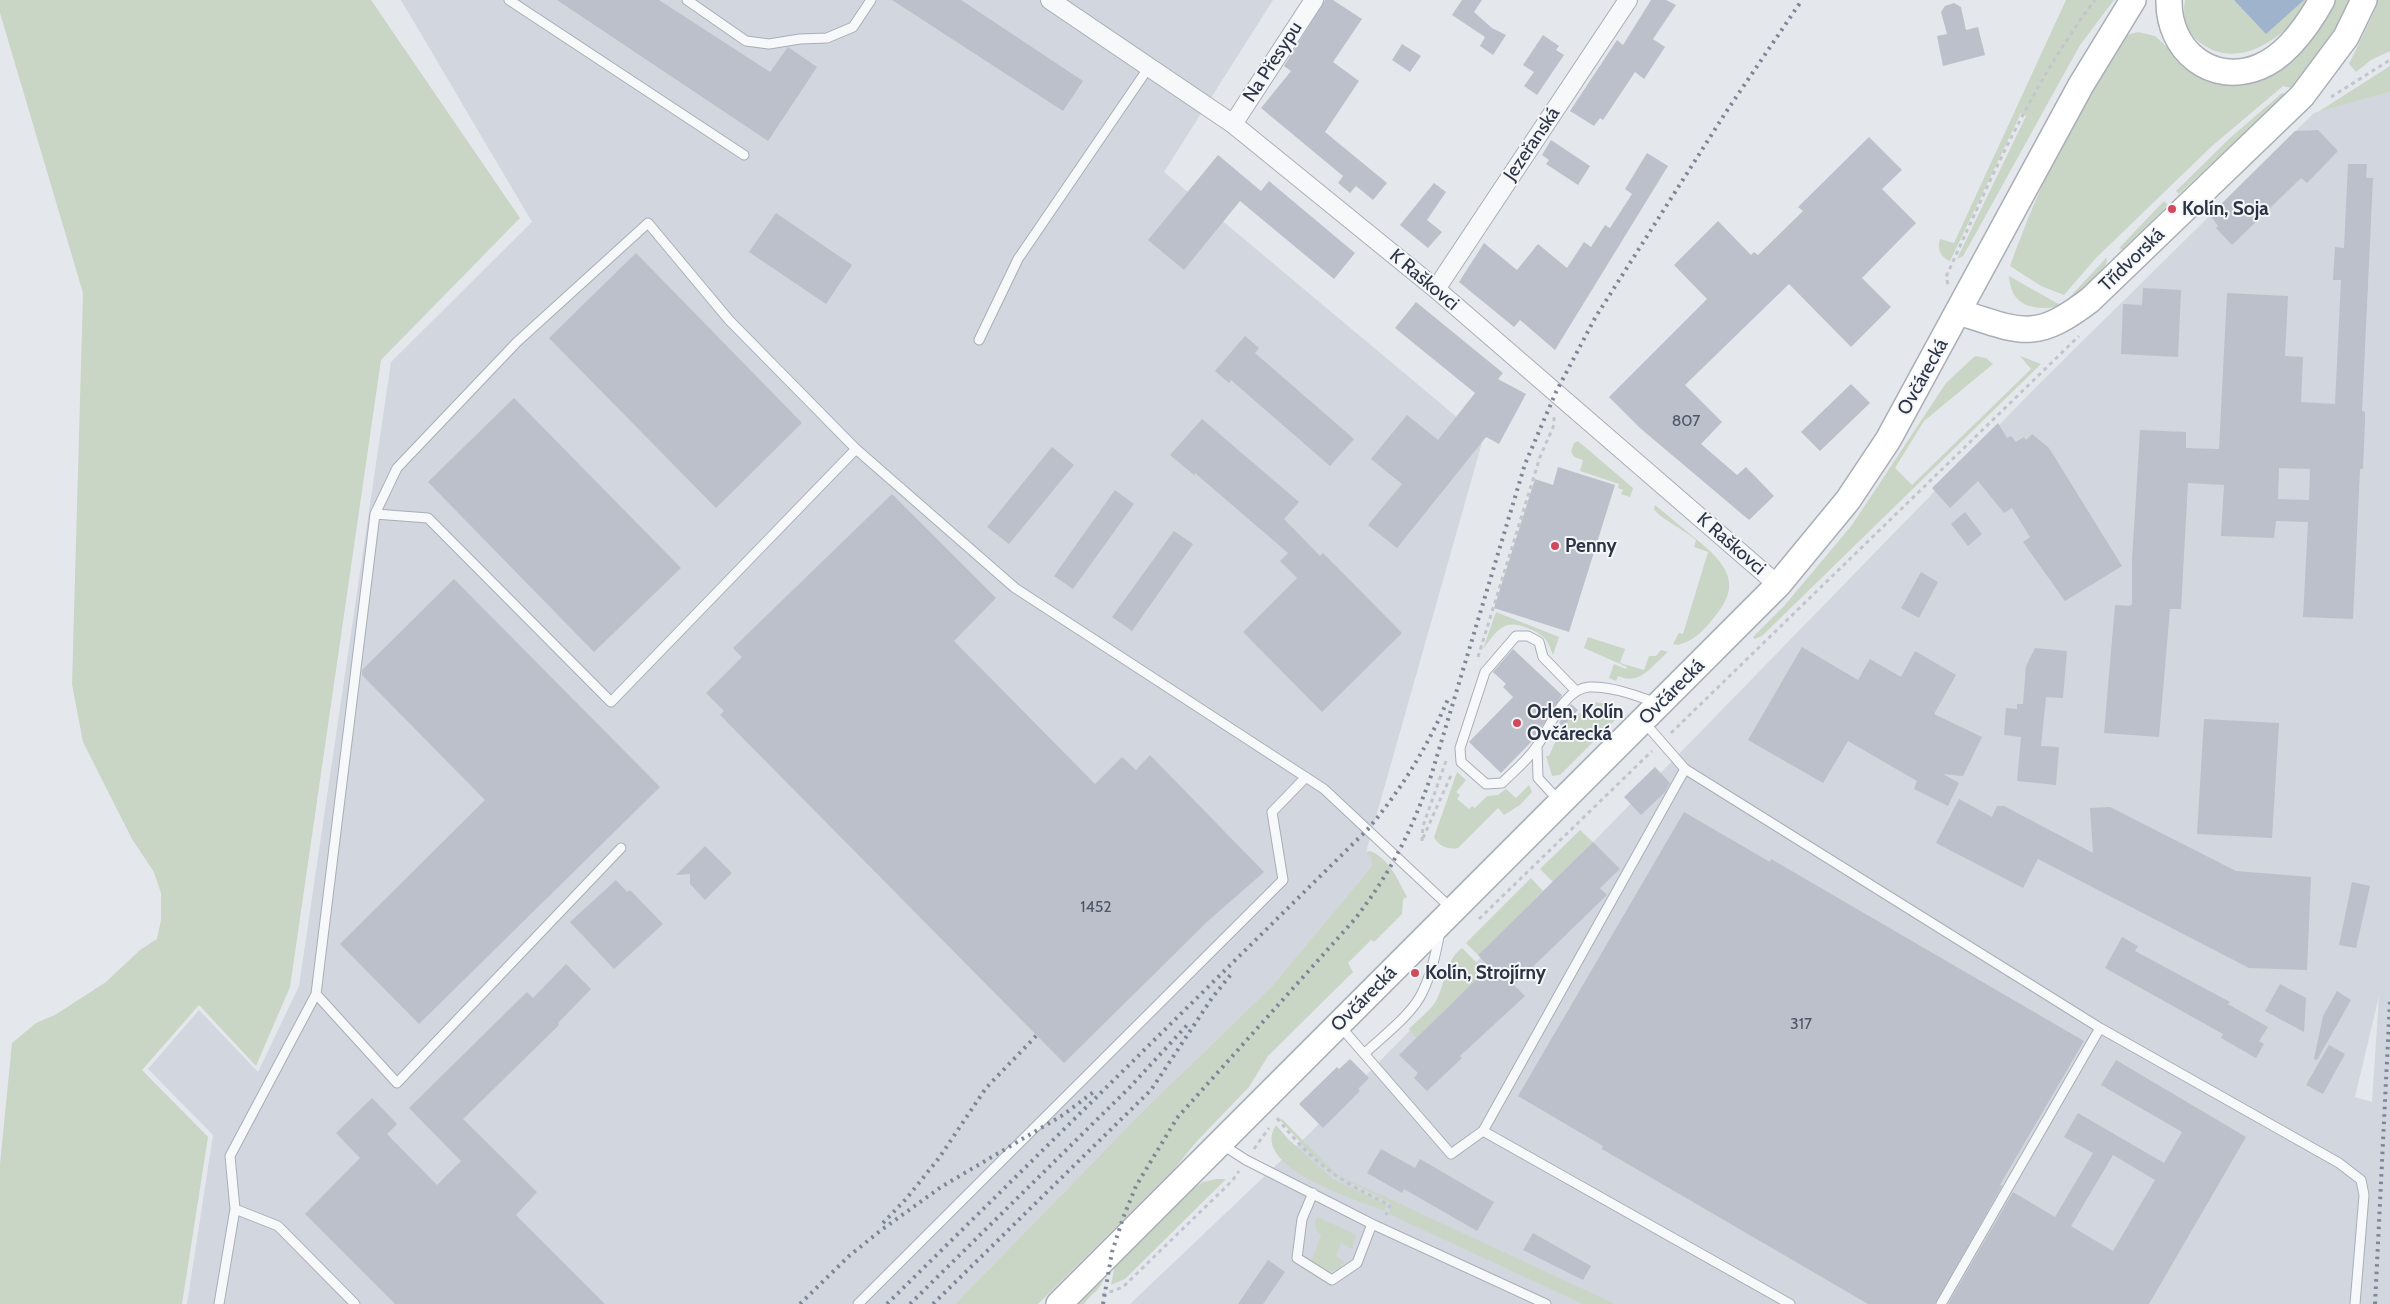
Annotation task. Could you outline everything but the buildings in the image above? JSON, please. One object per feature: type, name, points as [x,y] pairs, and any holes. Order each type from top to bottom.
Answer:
[{"type":"main road","name":"Ovčárecká","points":[[1059,1304],[1778,585],[1813,545],[1858,485],[1892,434],[2080,85],[2133,0]]},
{"type":"main road","points":[[2169,0],[2171,23],[2178,42],[2206,66],[2222,72],[2240,72],[2261,66],[2280,54],[2298,35],[2322,0]]},
{"type":"main road","name":"Třídvorská","points":[[1959,312],[2006,328],[2040,329],[2056,323],[2090,300],[2302,96],[2346,37],[2364,0]]},
{"type":"street","name":"K Raškovci","points":[[1050,0],[1070,5],[1148,67],[1233,124],[1436,289],[1778,585]]},
{"type":"street","name":"Na Přesypu","points":[[1233,124],[1314,0]]},
{"type":"street","name":"Jezeřanská","points":[[1436,289],[1628,0]]},
{"type":"lane","points":[[509,0],[744,155]]},
{"type":"lane","points":[[686,0],[746,41],[768,44],[827,38],[853,27],[872,0]]},
{"type":"lane","points":[[979,340],[1018,259],[1148,67]]},
{"type":"lane","points":[[219,1304],[235,1209],[230,1156],[316,994],[375,514],[397,468],[517,342],[648,223],[729,320],[856,449],[1015,588],[1324,789],[1368,829],[1448,916],[1423,993],[1399,1021],[1365,1053]]},
{"type":"lane","points":[[375,514],[428,518],[611,702],[856,449]]},
{"type":"lane","points":[[1576,691],[1543,657],[1539,642],[1528,636],[1516,636],[1485,672],[1460,748],[1461,762],[1486,784],[1502,783],[1537,746],[1554,715],[1576,691],[1589,687],[1630,694],[1651,712],[1662,742],[1685,769],[2100,1028],[2339,1163],[2361,1180],[2364,1195],[2355,1304]]},
{"type":"lane","points":[[1537,746],[1538,778],[1560,803]]},
{"type":"lane","points":[[1339,1025],[1450,1154],[1483,1131],[1685,769]]},
{"type":"lane","points":[[858,1304],[1284,880],[1272,812],[1306,777]]},
{"type":"lane","points":[[316,994],[397,1083],[621,848]]},
{"type":"lane","points":[[1941,1304],[2100,1028]]},
{"type":"lane","points":[[1483,1131],[1790,1304]]},
{"type":"lane","points":[[1220,1143],[1246,1160],[1372,1224],[1546,1304]]},
{"type":"lane","points":[[1313,1193],[1302,1219],[1297,1258],[1332,1280],[1357,1263],[1372,1224]]},
{"type":"lane","points":[[235,1209],[278,1226],[355,1304]]},
{"type":"path","points":[[1959,312],[1946,277],[2012,136],[2073,30],[2095,0]]},
{"type":"path","points":[[2328,98],[2346,90],[2390,60]]},
{"type":"path","points":[[1474,924],[2084,332]]},
{"type":"path","points":[[1476,662],[1540,458],[1554,425],[1555,417],[1553,411]]},
{"type":"path","points":[[1448,755],[1423,826],[1422,841],[1454,769],[1461,762]]},
{"type":"path","points":[[1096,1298],[1123,1287],[1232,1181],[1282,1110]]},
{"type":"path","points":[[1276,1118],[1317,1163],[1337,1178],[1390,1204],[1381,1228]]},
{"type":"shaded area","points":[[401,0],[1273,0],[1164,172],[1483,439],[1366,852],[1372,857],[1372,866],[1272,986],[1143,1111],[955,1304],[187,1304],[213,1135],[148,1069],[199,1010],[258,1072],[299,986],[391,362],[532,222]]},
{"type":"shaded area","points":[[2390,92],[2390,1304],[1130,1304],[1310,1133],[2042,381],[2314,113]],"holes":[[[2379,996],[2372,1102],[2355,1097]]]},
{"type":"green space","points":[[0,0],[371,0],[520,218],[381,360],[290,987],[256,1066],[199,1005],[142,1070],[208,1137],[182,1304],[0,1304],[0,1164],[12,1043],[36,1023],[55,1015],[106,982],[140,950],[157,939],[161,920],[161,893],[154,872],[132,839],[83,742],[72,684],[83,293],[0,13]]},
{"type":"green space","points":[[2066,0],[2114,0],[2080,45],[1963,256],[1957,259],[2026,116],[2021,113],[1950,261],[1940,252],[1940,239],[1954,243]]},
{"type":"green space","points":[[2185,0],[2310,0],[2289,26],[2275,37],[2261,46],[2245,52],[2229,54],[2213,50],[2194,37],[2186,22]]},
{"type":"green space","points":[[2335,0],[2354,0],[2314,63],[2292,88],[2283,86],[2212,146],[2096,258],[2064,295],[2041,286],[2010,266],[2033,206],[2061,146],[2092,89],[2127,35],[2138,32],[2155,36],[2178,57],[2223,82],[2323,23]]},
{"type":"green space","points":[[2377,0],[2390,0],[2390,51],[2371,60],[2356,72],[2349,64],[2375,10]]},
{"type":"green space","points":[[2390,66],[2390,92],[2318,112]]},
{"type":"green space","points":[[2282,93],[2286,94],[2179,194],[2176,191],[2230,138]]},
{"type":"green space","points":[[2164,201],[2168,205],[2122,250],[2119,248]]},
{"type":"green space","points":[[2107,257],[2106,265],[2075,298],[2071,301],[2068,299]]},
{"type":"green space","points":[[2009,276],[2062,306],[2043,308],[2026,305],[2014,295]]},
{"type":"green space","points":[[1975,356],[1986,358],[1993,364],[1924,421],[1895,468],[1912,485],[2031,369],[2020,356],[2041,364],[1762,636],[1755,639],[1753,637],[1784,606],[1852,525],[1946,383]]},
{"type":"green space","points":[[1578,441],[1633,488],[1630,497],[1621,494],[1623,490],[1618,488],[1619,484],[1580,471],[1583,460],[1574,457],[1571,451],[1574,443]]},
{"type":"green space","points":[[1655,505],[1706,547],[1722,564],[1729,582],[1724,603],[1712,620],[1695,637],[1678,645],[1673,644],[1679,633],[1683,634],[1708,552],[1694,547],[1696,540],[1661,516],[1654,509]]},
{"type":"green space","points":[[1496,612],[1559,637],[1553,655],[1547,641],[1540,634],[1523,626],[1512,624],[1501,628],[1483,649]]},
{"type":"green space","points":[[1588,637],[1625,649],[1620,663],[1644,670],[1649,656],[1656,656],[1661,650],[1668,652],[1646,673],[1633,678],[1618,676],[1616,681],[1609,678],[1614,664],[1626,669],[1627,667],[1584,648]]},
{"type":"green space","points":[[1592,702],[1613,704],[1612,709],[1619,711],[1621,714],[1560,775],[1552,776],[1546,756],[1549,756],[1556,740],[1553,737],[1573,715],[1585,712]]},
{"type":"green space","points":[[1457,772],[1466,780],[1456,792],[1460,795],[1457,799],[1469,809],[1472,806],[1475,808],[1487,796],[1498,795],[1506,789],[1516,798],[1529,785],[1532,792],[1520,805],[1504,815],[1498,808],[1458,848],[1448,848],[1438,843],[1434,837]]},
{"type":"green space","points":[[1580,830],[1593,842],[1553,882],[1540,869]]},
{"type":"green space","points":[[1370,851],[1377,854],[1388,864],[1407,897],[1403,899],[1402,914],[1374,942],[1371,940],[1348,963],[1353,972],[1268,1056],[1249,1087],[1197,1141],[1174,1169],[1038,1304],[955,1304],[1143,1111],[1272,986],[1372,866],[1372,858],[1366,852]]},
{"type":"green space","points":[[1531,878],[1543,891],[1478,955],[1466,943]]},
{"type":"green space","points":[[1462,948],[1485,971],[1416,1038],[1409,1029],[1436,1001],[1449,964]]},
{"type":"green space","points":[[1282,1119],[1336,1174],[1615,1304],[1583,1304],[1389,1214],[1392,1204],[1335,1174],[1311,1154],[1280,1120]]},
{"type":"green space","points":[[1276,1125],[1288,1139],[1333,1179],[1387,1205],[1384,1211],[1331,1190],[1291,1168],[1278,1155],[1272,1141]]},
{"type":"green space","points":[[1226,1179],[1125,1279],[1111,1285],[1115,1265],[1194,1188],[1203,1182]]},
{"type":"green space","points":[[1318,1217],[1356,1235],[1352,1249],[1341,1243],[1336,1256],[1344,1262],[1333,1271],[1324,1269],[1311,1262],[1321,1236],[1316,1229],[1315,1220]]},
{"type":"green space","points":[[1105,1274],[1099,1288],[1084,1304],[1074,1304]]},
{"type":"water","points":[[2234,0],[2304,0],[2266,34]]},
{"type":"railway","points":[[1103,1304],[1112,1252],[1123,1218],[1136,1186],[1177,1118],[1355,919],[1390,868],[1408,833],[1431,776],[1525,464],[1556,392],[1595,318],[1726,112],[1802,0]]},
{"type":"railway","points":[[887,1304],[1368,829],[1392,799],[1413,767],[1432,734],[1448,699]]},
{"type":"railway","points":[[933,1304],[1151,1090],[1212,998],[1232,973]]},
{"type":"railway","points":[[2375,1304],[2390,1000]]},
{"type":"railway","points":[[910,1304],[1130,1087],[1190,1022]]},
{"type":"railway","points":[[883,1223],[906,1199],[939,1158],[986,1088],[1037,1035]]},
{"type":"railway","points":[[800,1304],[849,1256],[880,1231],[941,1187],[1063,1115],[1096,1090]]},
{"type":"place","name":"Kolín, Soja","points":[[2172,209]]},
{"type":"place","name":"Penny","points":[[1555,546]]},
{"type":"place","name":"Orlen, Kolín Ovčárecká","points":[[1517,723]]},
{"type":"place","name":"Kolín, Strojírny","points":[[1415,973]]}]
